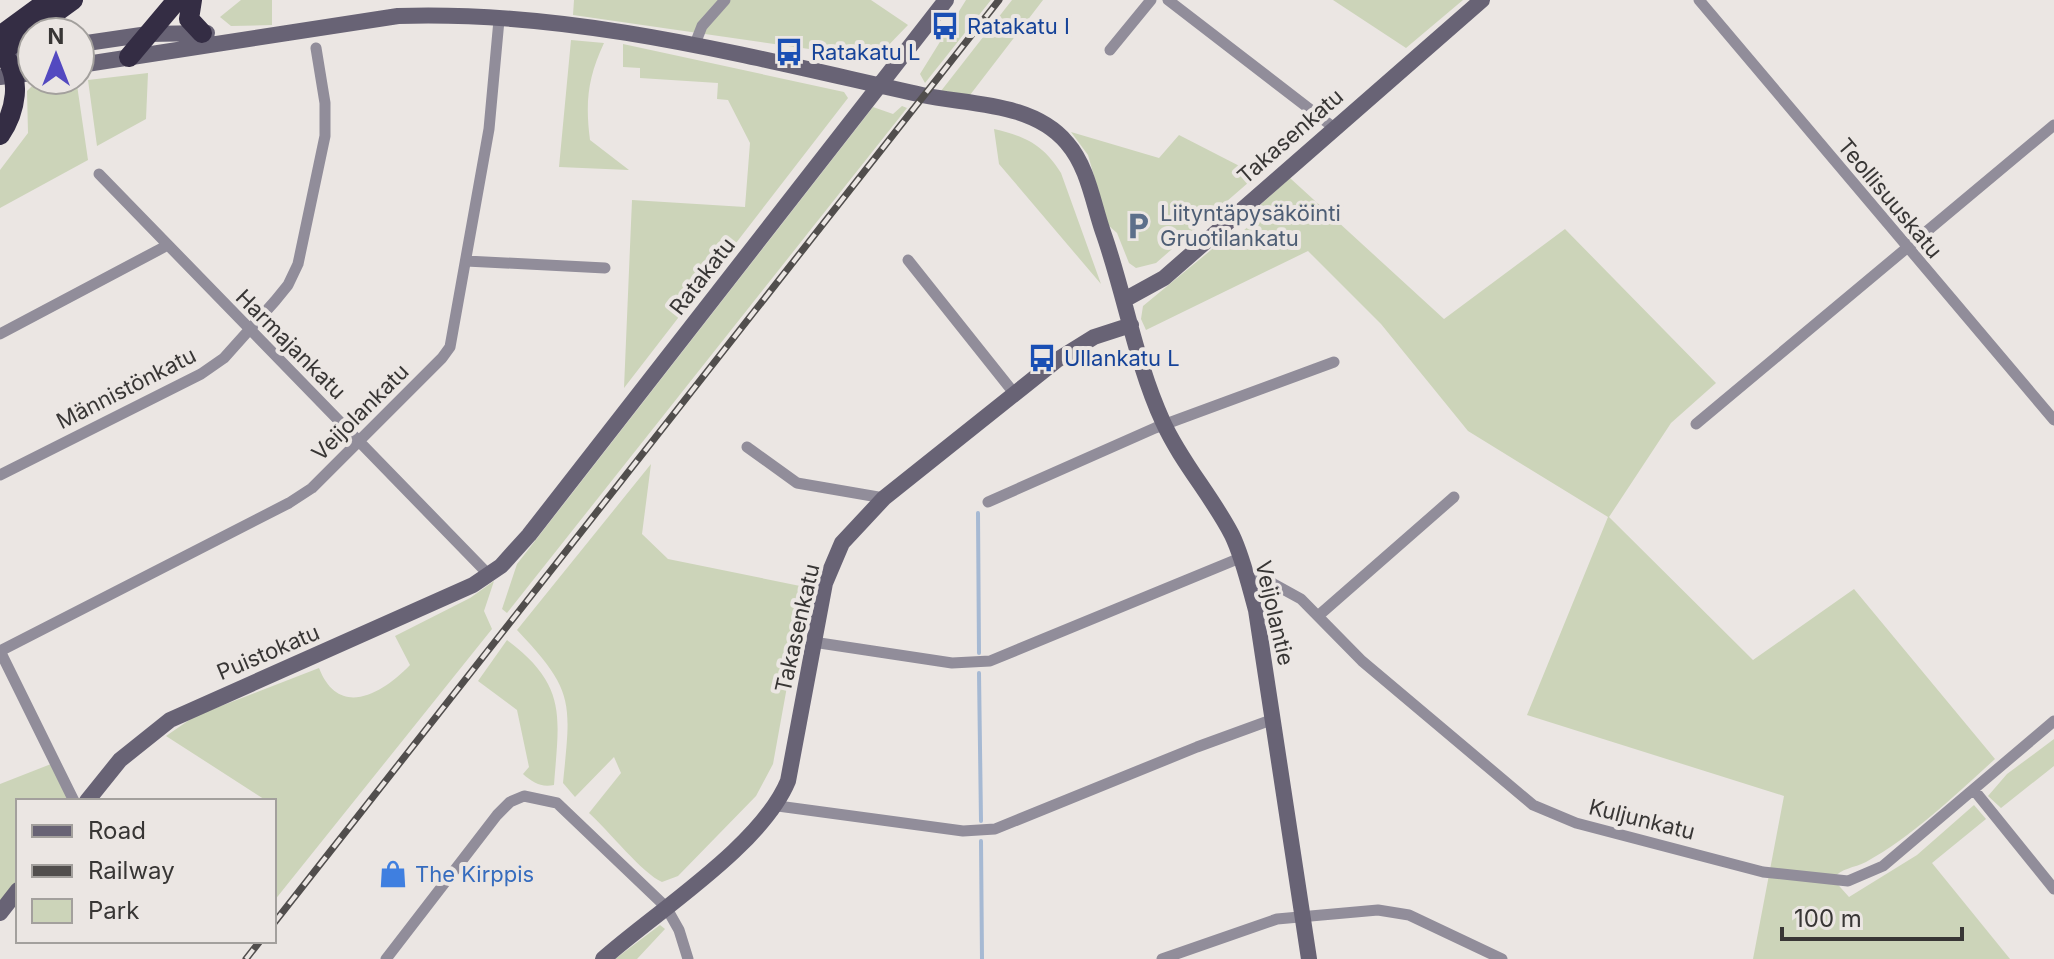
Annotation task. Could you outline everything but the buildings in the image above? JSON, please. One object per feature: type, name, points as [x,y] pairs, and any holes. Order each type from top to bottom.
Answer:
[{"type":"highway","points":[[36,16],[49,0]]},
{"type":"highway","points":[[42,16],[73,0]]},
{"type":"highway","points":[[129,57],[177,0]]},
{"type":"highway","points":[[192,0],[189,19],[202,33]]},
{"type":"highway","points":[[0,135],[12,109],[16,75],[1,50],[16,36]]},
{"type":"street","points":[[695,44],[702,26],[725,0]]},
{"type":"street","name":"Ratakatu","points":[[489,575],[529,535],[946,0]]},
{"type":"street","points":[[1110,50],[1151,0]]},
{"type":"street","points":[[1168,0],[1333,127]]},
{"type":"street","name":"Takasenkatu","points":[[1124,300],[1164,278],[1333,127],[1482,0]]},
{"type":"street","name":"Teollisuuskatu","points":[[1699,0],[1904,247],[2054,420]]},
{"type":"street","name":"Veijolantie","points":[[277,34],[398,16],[499,20],[624,32],[1004,109],[1037,120],[1061,136],[1082,168],[1148,385],[1164,425],[1231,535],[1247,580],[1256,610],[1274,719],[1309,959]]},
{"type":"street","name":"Veijolankatu","points":[[0,651],[248,527],[312,488],[450,347],[489,129],[499,20]]},
{"type":"street","points":[[96,42],[148,34],[277,34]]},
{"type":"street","points":[[96,62],[277,34]]},
{"type":"street","name":"Männistönkatu","points":[[0,475],[201,374],[224,358],[288,285],[298,264],[325,136],[325,103],[316,48]]},
{"type":"street","points":[[1696,424],[1904,247],[2054,125]]},
{"type":"street","name":"Harmajankatu","points":[[99,174],[489,575]]},
{"type":"street","points":[[0,334],[166,246]]},
{"type":"street","points":[[908,260],[1014,393]]},
{"type":"street","points":[[466,261],[605,268]]},
{"type":"street","name":"Takasenkatu","points":[[603,959],[746,840],[778,806],[788,781],[825,583],[842,543],[884,498],[1057,360],[1094,337],[1131,325]]},
{"type":"street","points":[[988,502],[1164,425],[1334,362]]},
{"type":"street","points":[[747,447],[797,483],[884,498]]},
{"type":"street","points":[[1318,616],[1454,497]]},
{"type":"street","points":[[813,642],[952,663],[990,661],[1240,558]]},
{"type":"street","name":"Puistokatu","points":[[89,799],[120,760],[170,720],[453,595],[489,575]]},
{"type":"street","name":"Kuljunkatu","points":[[1247,580],[1286,588],[1362,661],[1533,805],[1576,823],[1763,872],[1848,881],[1883,866],[2054,721]]},
{"type":"street","points":[[0,651],[73,799]]},
{"type":"street","points":[[778,806],[963,831],[995,829],[1274,719]]},
{"type":"street","points":[[1974,790],[2054,889]]},
{"type":"street","points":[[386,959],[510,802],[524,796],[557,803],[666,907],[679,930],[688,959]]},
{"type":"street","points":[[0,913],[16,893]]},
{"type":"street","points":[[1162,959],[1277,919],[1395,911],[1502,959]]},
{"type":"green space","points":[[241,0],[272,0],[272,25],[231,26],[220,17]]},
{"type":"green space","points":[[574,0],[871,0],[908,25],[879,55],[851,55],[573,15]]},
{"type":"green space","points":[[966,0],[991,0],[925,83],[920,74]]},
{"type":"green space","points":[[1012,0],[1043,0],[970,95],[941,91]]},
{"type":"green space","points":[[1333,0],[1463,0],[1406,48]]},
{"type":"green space","points":[[571,40],[604,43],[589,90],[590,140],[629,170],[559,167]]},
{"type":"green space","points":[[623,44],[844,92],[848,98],[624,388],[632,200],[745,207],[750,143],[728,100],[717,99],[718,83],[640,78],[640,68],[623,67]]},
{"type":"green space","points":[[148,73],[146,119],[97,146],[90,96],[96,96],[96,79]]},
{"type":"green space","points":[[27,96],[79,96],[88,160],[0,208],[0,170],[28,133]]},
{"type":"green space","points":[[902,106],[907,108],[507,613],[502,609],[517,564],[873,107],[893,114]]},
{"type":"green space","points":[[994,129],[1033,143],[1055,163],[1101,284],[999,164]]},
{"type":"green space","points":[[1071,132],[1159,158],[1179,135],[1257,175],[1156,263],[1136,268],[1129,263],[1117,233],[1108,225],[1088,155]]},
{"type":"green space","points":[[1290,178],[1444,319],[1565,229],[1716,383],[1671,423],[1609,517],[1753,660],[1854,589],[1995,759],[1900,840],[1833,879],[1849,897],[1917,855],[1974,805],[1986,819],[1932,863],[2010,959],[1753,959],[1784,796],[1527,715],[1608,517],[1468,431],[1381,324],[1308,251],[1146,330],[1141,319],[1143,306],[1228,236],[1242,232],[1251,224],[1260,205]]},
{"type":"green space","points":[[651,464],[642,534],[668,559],[805,587],[773,764],[756,796],[678,876],[662,882],[636,861],[589,813],[621,773],[614,757],[575,797],[563,783],[567,734],[565,699],[550,668],[517,630]]},
{"type":"green space","points":[[494,581],[484,611],[492,629],[276,899],[276,799],[264,799],[166,736],[195,716],[319,668],[328,684],[338,693],[349,697],[374,692],[410,665],[395,636],[470,598]]},
{"type":"green space","points":[[507,640],[541,672],[550,688],[557,721],[554,785],[537,784],[523,774],[529,767],[517,710],[478,681]]},
{"type":"green space","points":[[2054,739],[2054,766],[2001,808],[1988,796],[2007,774]]},
{"type":"green space","points":[[51,764],[71,799],[16,799],[16,882],[0,902],[0,784]]},
{"type":"green space","points":[[660,925],[665,929],[637,959],[615,959]]},
{"type":"waterway","points":[[978,513],[979,653]]},
{"type":"waterway","points":[[979,673],[981,821]]},
{"type":"waterway","points":[[981,841],[982,959]]},
{"type":"railway","points":[[276,920],[999,0]]},
{"type":"railway","points":[[246,959],[258,943]]},
{"type":"place","name":"Ratakatu I","points":[[945,26]]},
{"type":"place","name":"Ratakatu L","points":[[789,52]]},
{"type":"place","name":"Liityntäpysäköinti Gruotilankatu","points":[[1138,226]]},
{"type":"place","name":"Ullankatu L","points":[[1042,358]]},
{"type":"place","name":"The Kirppis","points":[[393,874]]}]
